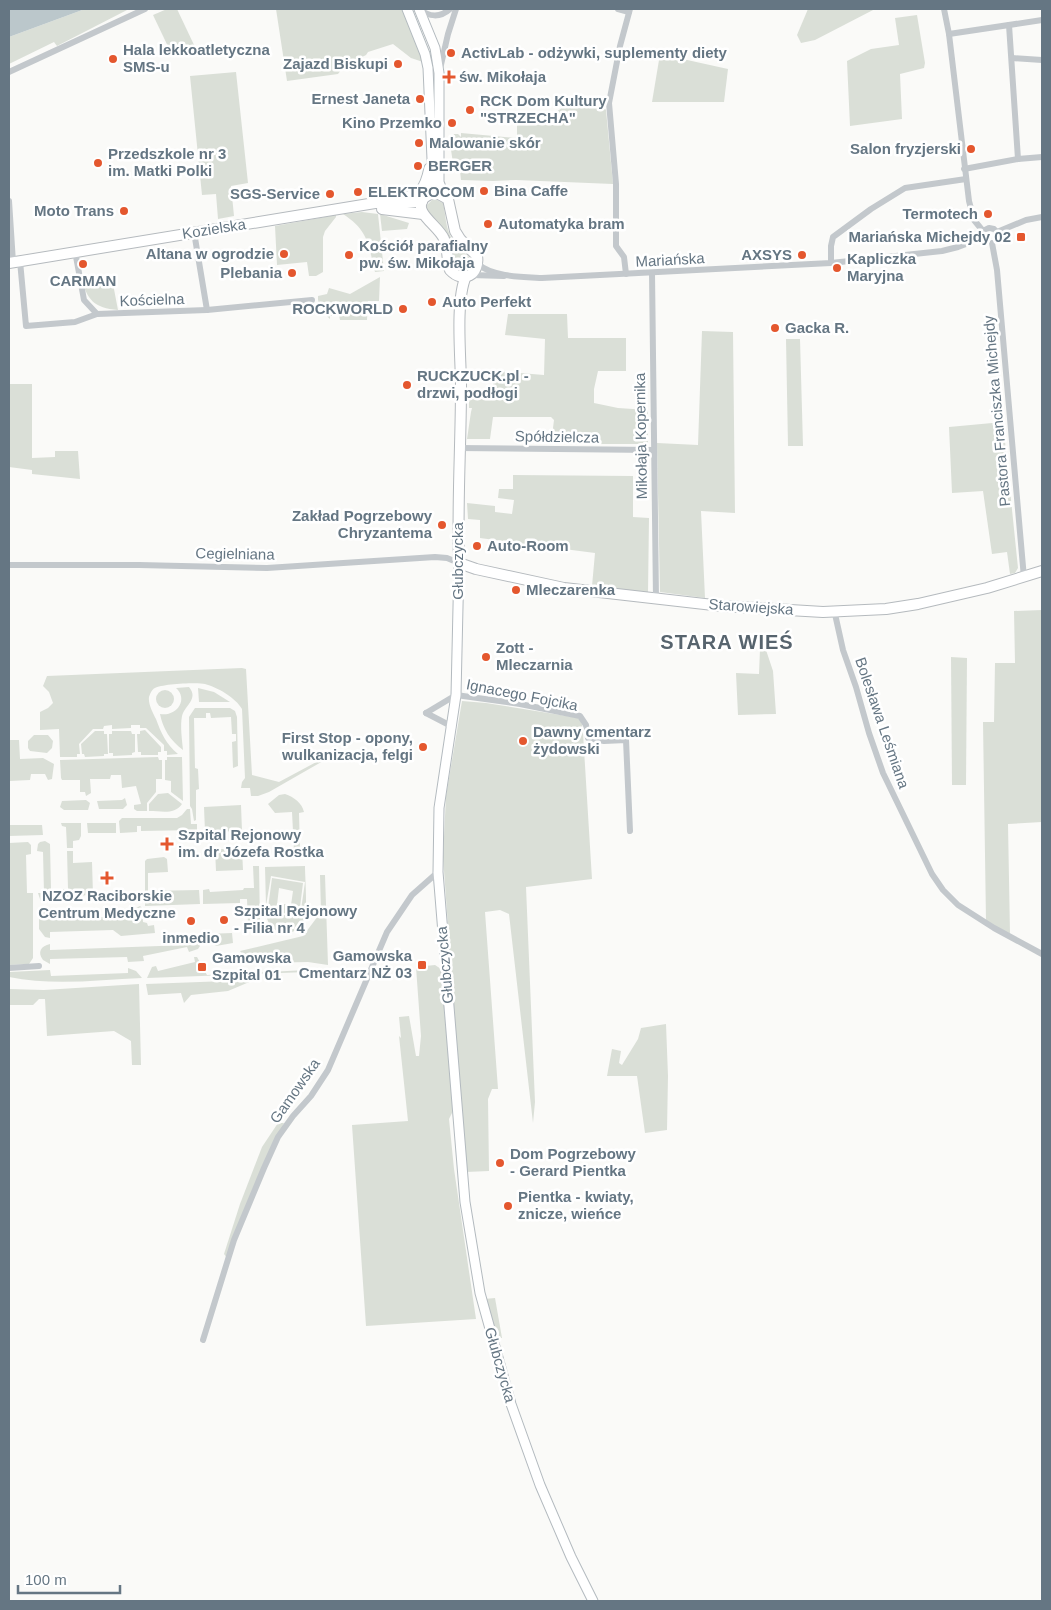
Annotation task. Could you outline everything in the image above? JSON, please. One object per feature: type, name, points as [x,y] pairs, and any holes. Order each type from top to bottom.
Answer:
[{"type":"main road","points":[[407,9],[426,54],[429,86],[433,182],[425,198],[422,214]]},
{"type":"main road","points":[[419,9],[435,48],[440,73],[439,182],[444,195],[449,201],[455,231],[460,239],[475,253],[478,264]]},
{"type":"main road","points":[[375,203],[421,191],[426,182],[431,156]]},
{"type":"main road","name":"Kozielska","points":[[14,262],[375,203],[415,203],[438,193],[444,195]]},
{"type":"main road","name":"Kozielska","points":[[361,206],[422,214]]},
{"type":"main road","name":"Głubczycka","points":[[422,214],[436,226],[442,235],[448,252],[449,268],[454,274],[460,306]]},
{"type":"main road","name":"Głubczycka","points":[[478,264],[475,271],[469,276],[462,287],[460,306],[461,388],[456,695],[439,808],[438,872],[461,1172],[480,1293],[511,1404],[540,1485],[571,1557],[593,1601]]},
{"type":"main road","points":[[454,274],[469,276]]},
{"type":"main road","name":"Starowiejska","points":[[459,563],[476,569],[553,586],[656,599],[796,611],[886,609],[927,602],[1042,572]]},
{"type":"street","points":[[9,72],[145,9]]},
{"type":"street","points":[[419,9],[437,16],[450,9]]},
{"type":"street","points":[[440,73],[448,34],[456,9]]},
{"type":"street","points":[[618,9],[629,10],[609,103],[616,184],[616,246],[624,257],[626,274]]},
{"type":"street","points":[[944,9],[949,34],[969,201],[974,220],[986,242],[992,243],[997,239],[997,232]]},
{"type":"street","points":[[949,34],[1042,20]]},
{"type":"street","points":[[1009,25],[1018,159]]},
{"type":"street","points":[[1012,58],[1042,60]]},
{"type":"street","points":[[964,169],[1042,156]]},
{"type":"street","points":[[831,263],[831,243],[833,237],[871,209],[905,188],[966,179]]},
{"type":"street","points":[[9,201],[14,262]]},
{"type":"street","points":[[997,232],[1026,220],[1042,217]]},
{"type":"street","points":[[983,234],[989,228],[997,232]]},
{"type":"street","name":"Kościelna","points":[[194,232],[207,310]]},
{"type":"street","name":"Mariańska","points":[[469,276],[542,278],[831,263],[947,250],[983,234]]},
{"type":"street","name":"Pastora Franciszka Michejdy","points":[[992,243],[997,270],[1024,578]]},
{"type":"street","points":[[75,251],[84,300],[97,314]]},
{"type":"street","name":"Kościelna","points":[[14,262],[26,326],[75,322],[97,314],[207,310],[312,300]]},
{"type":"street","name":"Mariańska","points":[[478,264],[488,270],[510,276]]},
{"type":"street","name":"Mikołaja Kopernika","points":[[652,272],[656,599]]},
{"type":"street","name":"Spółdzielcza","points":[[459,448],[654,450]]},
{"type":"street","name":"Cegielniana","points":[[9,565],[139,565],[267,568],[435,557],[447,558],[459,563]]},
{"type":"street","name":"Bolesława Leśmiana","points":[[835,614],[843,650],[883,774],[932,874],[943,890],[958,904],[994,928],[1042,954]]},
{"type":"street","points":[[452,727],[426,713],[456,695]]},
{"type":"street","name":"Ignacego Fojcika","points":[[456,695],[520,704],[580,716],[586,725],[588,738],[604,741],[626,740],[630,831]]},
{"type":"street","name":"Gamowska","points":[[203,1340],[234,1240],[278,1137],[311,1096],[328,1070],[387,932],[412,895],[438,872]]},
{"type":"street","points":[[9,968],[39,966]]},
{"type":"shaded area","points":[[9,9],[85,9],[9,37]]},
{"type":"shaded area","points":[[85,9],[129,9],[57,46],[54,42],[9,64],[9,37]]},
{"type":"shaded area","points":[[167,9],[177,9],[195,47],[173,57],[153,15]]},
{"type":"shaded area","points":[[276,9],[404,9],[423,62],[411,58],[393,44],[368,52],[366,55],[344,66],[338,74],[287,81]]},
{"type":"shaded area","points":[[808,9],[875,9],[815,40],[801,43],[797,35]]},
{"type":"shaded area","points":[[917,15],[925,63],[924,68],[900,74],[902,119],[850,126],[847,61],[871,49],[899,45],[895,18]]},
{"type":"shaded area","points":[[660,54],[728,69],[724,102],[652,102]]},
{"type":"shaded area","points":[[236,72],[248,183],[231,186],[234,216],[218,219],[216,194],[202,195],[190,76]]},
{"type":"shaded area","points":[[571,102],[603,106],[606,110],[613,184],[461,180],[460,171],[454,170],[450,143],[454,134],[458,134],[461,137],[461,133],[517,138],[517,117],[554,125],[556,112]]},
{"type":"shaded area","points":[[432,200],[443,203],[450,234],[454,242],[471,260],[470,268],[463,272],[457,270],[455,266],[450,240],[446,232],[427,212],[427,205]]},
{"type":"shaded area","points":[[362,212],[378,214],[384,271],[375,272],[369,246],[363,232],[352,220],[343,214]]},
{"type":"shaded area","points":[[380,214],[409,223],[407,229],[382,231]]},
{"type":"shaded area","points":[[336,215],[323,237],[323,272],[316,276],[309,276],[307,262],[277,265],[275,226]]},
{"type":"shaded area","points":[[91,275],[104,279],[105,283],[113,284],[118,310],[97,305],[89,297],[81,277]]},
{"type":"shaded area","points":[[380,277],[379,301],[368,301],[367,320],[340,320],[339,315],[330,316],[330,319],[320,306],[318,296],[327,294],[329,288],[350,294]]},
{"type":"shaded area","points":[[508,314],[567,314],[568,338],[626,338],[626,371],[598,371],[594,389],[594,403],[618,408],[648,410],[648,444],[551,444],[554,420],[551,417],[493,417],[490,439],[467,439],[472,408],[469,408],[469,390],[493,392],[494,371],[544,375],[545,339],[505,335]]},
{"type":"shaded area","points":[[702,331],[733,332],[735,513],[701,511],[705,598],[660,592],[657,443],[698,445]]},
{"type":"shaded area","points":[[786,339],[800,339],[803,446],[788,446]]},
{"type":"shaded area","points":[[9,384],[32,384],[32,458],[55,457],[55,451],[78,451],[80,479],[32,474],[32,470],[9,467]]},
{"type":"shaded area","points":[[1003,422],[1018,568],[1015,573],[1010,574],[1007,552],[992,554],[983,491],[952,493],[949,427]]},
{"type":"shaded area","points":[[513,475],[633,476],[633,517],[649,518],[648,593],[592,586],[595,553],[480,538],[480,520],[468,519],[467,503],[495,506],[495,512],[512,514],[514,500],[498,498],[499,489],[513,489]]},
{"type":"shaded area","points":[[1042,610],[1042,822],[1008,824],[1010,934],[986,921],[983,722],[994,722],[995,663],[1015,663],[1014,611]]},
{"type":"shaded area","points":[[760,649],[766,650],[773,671],[776,714],[738,715],[736,673],[759,674]]},
{"type":"shaded area","points":[[951,657],[967,658],[966,785],[952,785]]},
{"type":"shaded area","points":[[246,669],[252,775],[279,782],[335,752],[337,753],[269,792],[258,796],[251,796],[250,788],[241,788],[245,778],[242,709],[220,690],[201,683],[164,685],[153,689],[149,697],[149,703],[162,734],[178,754],[167,755],[167,751],[164,751],[164,745],[146,728],[140,728],[140,725],[131,725],[131,728],[112,729],[112,725],[104,726],[103,729],[93,729],[79,744],[80,754],[77,754],[77,757],[60,757],[59,729],[40,730],[40,712],[53,703],[49,692],[43,686],[47,676]]},
{"type":"shaded area","points":[[189,687],[193,695],[181,720],[183,750],[168,734],[160,714],[171,713],[179,707],[181,698],[176,688]]},
{"type":"shaded area","points":[[198,688],[214,692],[230,702],[199,702]]},
{"type":"shaded area","points":[[161,690],[169,690],[174,695],[172,706],[161,708],[156,703],[156,695]]},
{"type":"shaded area","points":[[462,701],[579,718],[583,733],[592,879],[526,887],[535,1102],[533,1123],[509,914],[500,910],[485,912],[498,1089],[492,1089],[488,1099],[489,1171],[466,1172],[443,857],[446,796]]},
{"type":"shaded area","points":[[195,708],[230,708],[235,711],[237,717],[238,766],[233,768],[232,742],[236,741],[236,734],[232,734],[231,717],[211,718],[210,713],[206,713],[206,718],[194,718],[195,768],[198,769],[199,789],[196,790],[196,820],[194,821],[190,806],[189,717]]},
{"type":"shaded area","points":[[145,730],[161,747],[161,752],[158,752],[158,755],[141,755],[141,752],[138,752],[137,734]]},
{"type":"shaded area","points":[[95,731],[104,731],[104,734],[107,734],[108,754],[85,757],[82,754],[81,744]]},
{"type":"shaded area","points":[[112,731],[131,731],[132,734],[135,734],[135,752],[132,755],[113,756],[113,753],[109,753],[109,734],[112,734]]},
{"type":"shaded area","points":[[34,735],[48,735],[53,741],[52,748],[47,753],[30,751],[28,741]]},
{"type":"shaded area","points":[[9,740],[19,740],[20,759],[43,758],[54,764],[52,779],[48,780],[45,774],[31,774],[30,780],[9,781]]},
{"type":"shaded area","points":[[158,757],[159,760],[162,760],[162,779],[156,779],[156,792],[147,803],[147,811],[137,811],[134,809],[134,805],[141,804],[136,786],[122,788],[121,775],[111,775],[110,779],[90,779],[91,793],[86,796],[85,792],[80,792],[80,780],[62,780],[61,778],[60,760]]},
{"type":"shaded area","points":[[167,757],[182,757],[183,801],[171,792],[171,781],[165,780],[165,760],[167,760]]},
{"type":"shaded area","points":[[168,793],[182,804],[175,810],[167,812],[149,811],[149,804],[158,794]]},
{"type":"shaded area","points":[[285,794],[297,801],[304,812],[299,813],[300,851],[305,852],[302,858],[292,858],[288,855],[288,852],[294,851],[292,812],[275,813],[268,804],[279,795]]},
{"type":"shaded area","points":[[125,798],[127,805],[123,809],[99,809],[97,801],[122,800]]},
{"type":"shaded area","points":[[86,800],[90,803],[88,810],[64,810],[60,807],[62,801]]},
{"type":"shaded area","points":[[241,805],[242,831],[205,832],[204,807]]},
{"type":"shaded area","points":[[187,809],[190,809],[191,824],[197,824],[197,830],[141,831],[141,826],[137,826],[137,832],[120,833],[119,821],[122,818],[177,818]]},
{"type":"shaded area","points":[[61,823],[81,823],[81,836],[79,840],[73,841],[73,848],[67,848],[66,827],[62,826]]},
{"type":"shaded area","points":[[87,823],[116,823],[116,833],[88,833]]},
{"type":"shaded area","points":[[9,825],[42,825],[43,835],[9,836]]},
{"type":"shaded area","points":[[45,841],[50,844],[51,889],[55,889],[56,900],[53,903],[41,902],[38,893],[44,893],[43,852],[37,851],[38,844]]},
{"type":"shaded area","points":[[28,842],[31,845],[31,854],[26,855],[27,893],[33,893],[33,958],[29,964],[9,965],[9,843]]},
{"type":"shaded area","points":[[215,849],[242,849],[243,870],[216,871]]},
{"type":"shaded area","points":[[67,851],[73,851],[73,863],[92,862],[93,895],[72,896],[70,901],[64,898],[63,889],[68,889]]},
{"type":"shaded area","points":[[164,857],[167,859],[168,872],[148,873],[148,891],[199,890],[200,904],[145,906],[145,861],[147,859]]},
{"type":"shaded area","points":[[253,866],[259,866],[260,923],[248,924],[247,899],[240,899],[240,903],[203,904],[203,890],[209,889],[210,892],[254,888]]},
{"type":"shaded area","points":[[305,866],[306,902],[304,921],[295,931],[283,933],[277,931],[268,921],[266,913],[300,917],[305,882],[271,876],[266,906],[265,867]]},
{"type":"shaded area","points":[[320,875],[325,875],[328,965],[308,962],[256,963],[246,960],[240,951],[303,936],[321,912]]},
{"type":"shaded area","points":[[272,878],[303,883],[299,915],[283,913],[284,904],[291,905],[293,891],[279,888],[277,905],[274,908],[268,908]]},
{"type":"shaded area","points":[[140,906],[142,908],[143,922],[147,923],[148,926],[154,925],[155,933],[121,936],[113,930],[50,932],[50,938],[45,937],[39,929],[39,917],[43,909],[55,908],[56,913],[100,912],[101,917],[136,916],[136,908]]},
{"type":"shaded area","points":[[232,933],[233,943],[216,946],[207,941],[206,934]]},
{"type":"shaded area","points":[[188,940],[196,940],[200,946],[198,949],[189,952],[187,947],[143,956],[144,961],[128,962],[127,957],[50,959],[50,964],[43,960],[40,954],[44,946],[50,944],[50,950],[187,945]]},
{"type":"shaded area","points":[[194,957],[197,957],[207,975],[306,970],[307,972],[147,978],[152,967],[156,966],[158,971],[195,962]]},
{"type":"shaded area","points":[[435,965],[441,969],[453,1111],[449,1119],[454,1169],[476,1319],[366,1326],[352,1125],[408,1121],[399,1036],[401,1038],[399,1017],[409,1016],[416,1056],[419,1056],[421,1036],[416,967]]},
{"type":"shaded area","points":[[128,968],[136,971],[142,978],[58,982],[9,977],[9,972],[50,970],[51,976],[128,973]]},
{"type":"shaded area","points":[[254,980],[228,991],[191,995],[184,1003],[181,993],[148,995],[146,984]]},
{"type":"shaded area","points":[[139,984],[141,1065],[132,1065],[131,1041],[114,1031],[47,1036],[45,999],[39,999],[33,1005],[9,1005],[9,989],[44,990]]},
{"type":"shaded area","points":[[666,1024],[668,1076],[667,1130],[645,1133],[637,1076],[607,1076],[612,1049],[621,1051],[619,1063],[622,1065],[638,1039],[641,1028]]},
{"type":"shaded area","points":[[278,1123],[284,1123],[227,1258],[224,1254],[240,1204],[262,1147]]},
{"type":"shaded area","points":[[495,1298],[502,1338],[496,1338],[484,1299]]},
{"type":"place","name":"ActivLab - odżywki, suplementy diety","points":[[451,53]]},
{"type":"place","name":"Hala lekkoatletyczna SMS-u","points":[[113,59]]},
{"type":"place","name":"Zajazd Biskupi","points":[[398,64]]},
{"type":"place","name":"św. Mikołaja","points":[[449,77]]},
{"type":"place","name":"Ernest Janeta","points":[[420,99]]},
{"type":"place","name":"RCK Dom Kultury \"STRZECHA\"","points":[[470,110]]},
{"type":"place","name":"Kino Przemko","points":[[452,123]]},
{"type":"place","name":"Malowanie skór","points":[[419,143]]},
{"type":"place","name":"Salon fryzjerski","points":[[971,149]]},
{"type":"place","name":"Przedszkole nr 3 im. Matki Polki","points":[[98,163]]},
{"type":"place","name":"BERGER","points":[[418,166]]},
{"type":"place","name":"Bina Caffe","points":[[484,191]]},
{"type":"place","name":"ELEKTROCOM","points":[[358,192]]},
{"type":"place","name":"SGS-Service","points":[[330,194]]},
{"type":"place","name":"Moto Trans","points":[[124,211]]},
{"type":"place","name":"Termotech","points":[[988,214]]},
{"type":"place","name":"Automatyka bram","points":[[488,224]]},
{"type":"place","name":"Mariańska Michejdy 02","points":[[1021,237]]},
{"type":"place","name":"Altana w ogrodzie","points":[[284,254]]},
{"type":"place","name":"Kościół parafialny pw. św. Mikołaja","points":[[349,255]]},
{"type":"place","name":"AXSYS","points":[[802,255]]},
{"type":"place","name":"CARMAN","points":[[83,264]]},
{"type":"place","name":"Kapliczka Maryjna","points":[[837,268]]},
{"type":"place","name":"Plebania","points":[[292,273]]},
{"type":"place","name":"Auto Perfekt","points":[[432,302]]},
{"type":"place","name":"ROCKWORLD","points":[[403,309]]},
{"type":"place","name":"Gacka R.","points":[[775,328]]},
{"type":"place","name":"RUCKZUCK.pl - drzwi, podłogi","points":[[407,385]]},
{"type":"place","name":"Zakład Pogrzebowy Chryzantema","points":[[442,525]]},
{"type":"place","name":"Auto-Room","points":[[477,546]]},
{"type":"place","name":"Mleczarenka","points":[[516,590]]},
{"type":"place","name":"Zott - Mleczarnia","points":[[486,657]]},
{"type":"place","name":"Dawny cmentarz żydowski","points":[[523,741]]},
{"type":"place","name":"First Stop - opony, wulkanizacja, felgi","points":[[423,747]]},
{"type":"place","name":"Szpital Rejonowy im. dr Józefa Rostka","points":[[167,844]]},
{"type":"place","name":"NZOZ Raciborskie Centrum Medyczne","points":[[107,878]]},
{"type":"place","name":"Szpital Rejonowy - Filia nr 4","points":[[224,920]]},
{"type":"place","name":"inmedio","points":[[191,921]]},
{"type":"place","name":"Gamowska Cmentarz NŻ 03","points":[[422,965]]},
{"type":"place","name":"Gamowska Szpital 01","points":[[202,967]]},
{"type":"place","name":"Dom Pogrzebowy - Gerard Pientka","points":[[500,1163]]},
{"type":"place","name":"Pientka - kwiaty, znicze, wieńce","points":[[508,1206]]},
{"type":"district","name":"STARA WIEŚ","points":[[727,642]]}]
